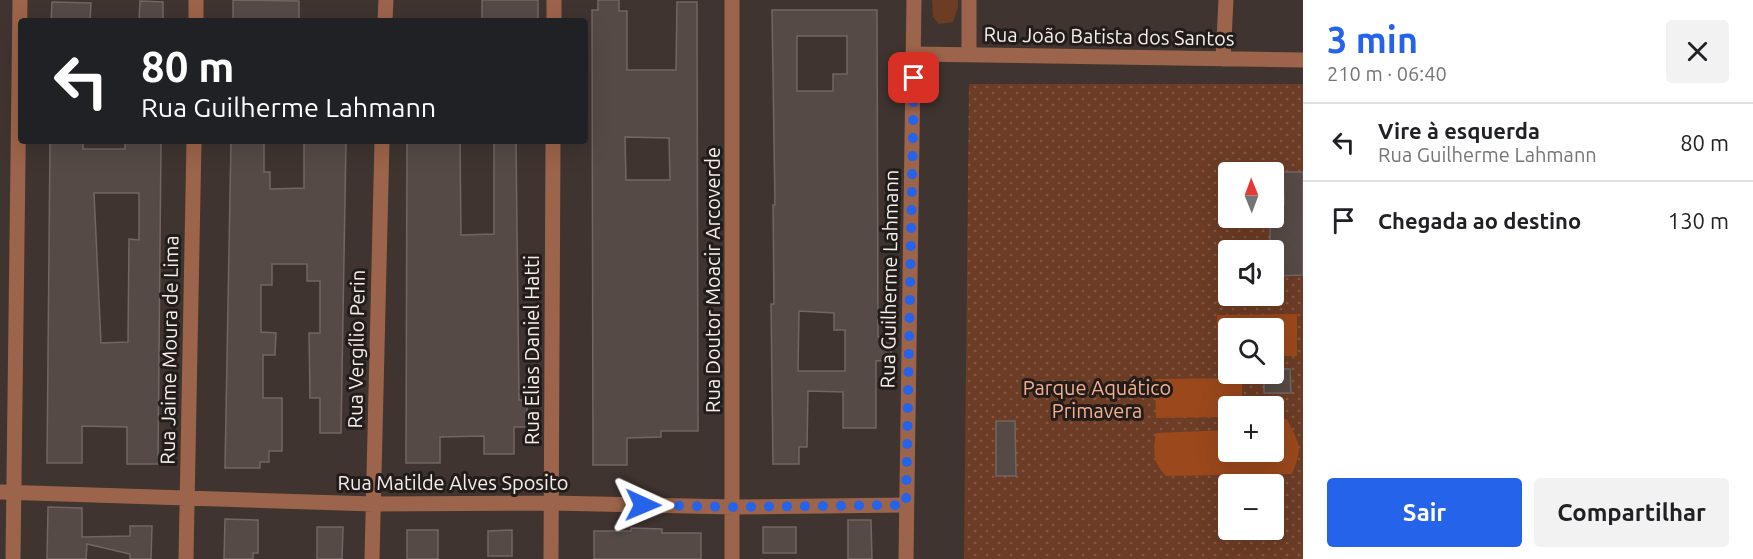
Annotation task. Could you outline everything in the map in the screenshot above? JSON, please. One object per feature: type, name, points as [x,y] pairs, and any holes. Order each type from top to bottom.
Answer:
[{"type":"street","points":[[20,0],[20,18]]},
{"type":"street","points":[[196,0],[196,18]]},
{"type":"street","points":[[385,18],[386,0]]},
{"type":"street","points":[[554,0],[554,18]]},
{"type":"street","name":"Rua Doutor Moacir Arcoverde","points":[[732,0],[732,559]]},
{"type":"street","name":"Rua Guilherme Lahmann","points":[[906,559],[914,0]]},
{"type":"street","points":[[969,0],[969,54]]},
{"type":"street","points":[[1223,59],[1226,0]]},
{"type":"street","name":"Rua João Batista dos Santos","points":[[914,54],[1303,60]]},
{"type":"street","points":[[13,559],[7,492],[18,76]]},
{"type":"street","name":"Rua Jaime Moura de Lima","points":[[186,559],[194,144]]},
{"type":"street","name":"Rua Vergílio Perin","points":[[372,559],[382,144]]},
{"type":"street","name":"Rua Elias Daniel Hatti","points":[[551,559],[553,144]]},
{"type":"street","name":"Rua Matilde Alves Sposito","points":[[7,492],[373,504],[552,503],[733,507],[906,505]]},
{"type":"green space","points":[[932,0],[958,0],[953,22],[939,24],[933,17]]},
{"type":"green space","name":"Parque Aquático Primavera","points":[[969,84],[1303,84],[1303,559],[964,559]]},
{"type":"shaded area","points":[[1297,314],[1297,356],[1284,356],[1284,318],[1218,318],[1218,357],[1217,315]]},
{"type":"shaded area","points":[[1218,378],[1218,384],[1242,384],[1242,396],[1218,396],[1218,417],[1156,418],[1155,379]]},
{"type":"shaded area","points":[[1284,419],[1287,419],[1299,451],[1292,474],[1166,476],[1156,461],[1154,451],[1156,433],[1218,430],[1218,462],[1284,462]]},
{"type":"building","points":[[233,0],[299,1],[299,18],[233,18]]},
{"type":"building","points":[[482,0],[538,0],[538,18],[482,18]]},
{"type":"building","points":[[598,0],[619,0],[619,11],[627,11],[627,70],[676,70],[677,2],[697,2],[698,431],[661,431],[661,437],[627,438],[627,465],[593,465],[592,10],[598,10]],"holes":[[[625,137],[669,138],[670,180],[626,180]]]},
{"type":"building","points":[[140,1],[163,2],[163,18],[139,18]]},
{"type":"building","points":[[52,2],[91,3],[90,18],[51,18]]},
{"type":"building","points":[[772,10],[877,10],[878,337],[891,337],[891,360],[876,361],[876,428],[843,428],[843,392],[808,391],[807,447],[799,447],[799,464],[773,464],[771,304],[774,304],[773,205],[775,205]],"holes":[[[797,36],[847,36],[847,74],[833,74],[833,91],[797,91]],[[799,311],[834,313],[834,330],[845,330],[845,371],[798,371]]]},
{"type":"building","points":[[50,144],[83,144],[83,149],[125,149],[125,144],[161,144],[158,464],[127,464],[127,427],[82,426],[82,463],[47,463]],"holes":[[[94,193],[139,193],[139,240],[129,239],[128,342],[101,343]]]},
{"type":"building","points":[[231,144],[264,144],[264,172],[270,172],[270,189],[304,188],[304,144],[346,144],[341,433],[320,433],[320,398],[310,398],[309,333],[320,333],[320,281],[307,281],[307,264],[272,264],[272,285],[261,285],[261,332],[276,333],[275,355],[263,355],[263,398],[282,398],[282,451],[269,451],[269,462],[260,462],[260,468],[225,468]]},
{"type":"building","points":[[407,144],[460,144],[461,235],[494,234],[494,144],[516,144],[519,400],[527,400],[527,427],[514,427],[514,454],[484,454],[484,436],[440,437],[440,463],[406,463]]},
{"type":"building","points":[[1284,172],[1303,172],[1303,275],[1284,276],[1284,240],[1270,240],[1270,228],[1284,228]]},
{"type":"building","points":[[1284,369],[1290,369],[1291,393],[1264,393],[1264,384],[1284,384]]},
{"type":"building","points":[[996,421],[1015,421],[1016,476],[996,476]]},
{"type":"building","points":[[48,507],[82,508],[82,537],[130,536],[130,526],[152,526],[151,559],[130,559],[130,554],[87,544],[86,559],[47,559]]},
{"type":"building","points":[[225,519],[258,520],[258,553],[253,553],[253,559],[224,559]]},
{"type":"building","points":[[848,520],[871,520],[872,559],[848,559]]},
{"type":"building","points":[[317,527],[343,527],[342,559],[317,559]]},
{"type":"building","points":[[763,527],[796,527],[796,553],[763,553]]},
{"type":"building","points":[[631,528],[662,529],[662,533],[701,533],[701,559],[594,559],[594,531],[631,531]]},
{"type":"building","points":[[407,530],[438,530],[438,559],[407,559]]},
{"type":"building","points":[[512,530],[512,556],[488,556],[488,531]]},
{"type":"route","points":[[643,505],[733,507],[906,505],[914,78]]}]
